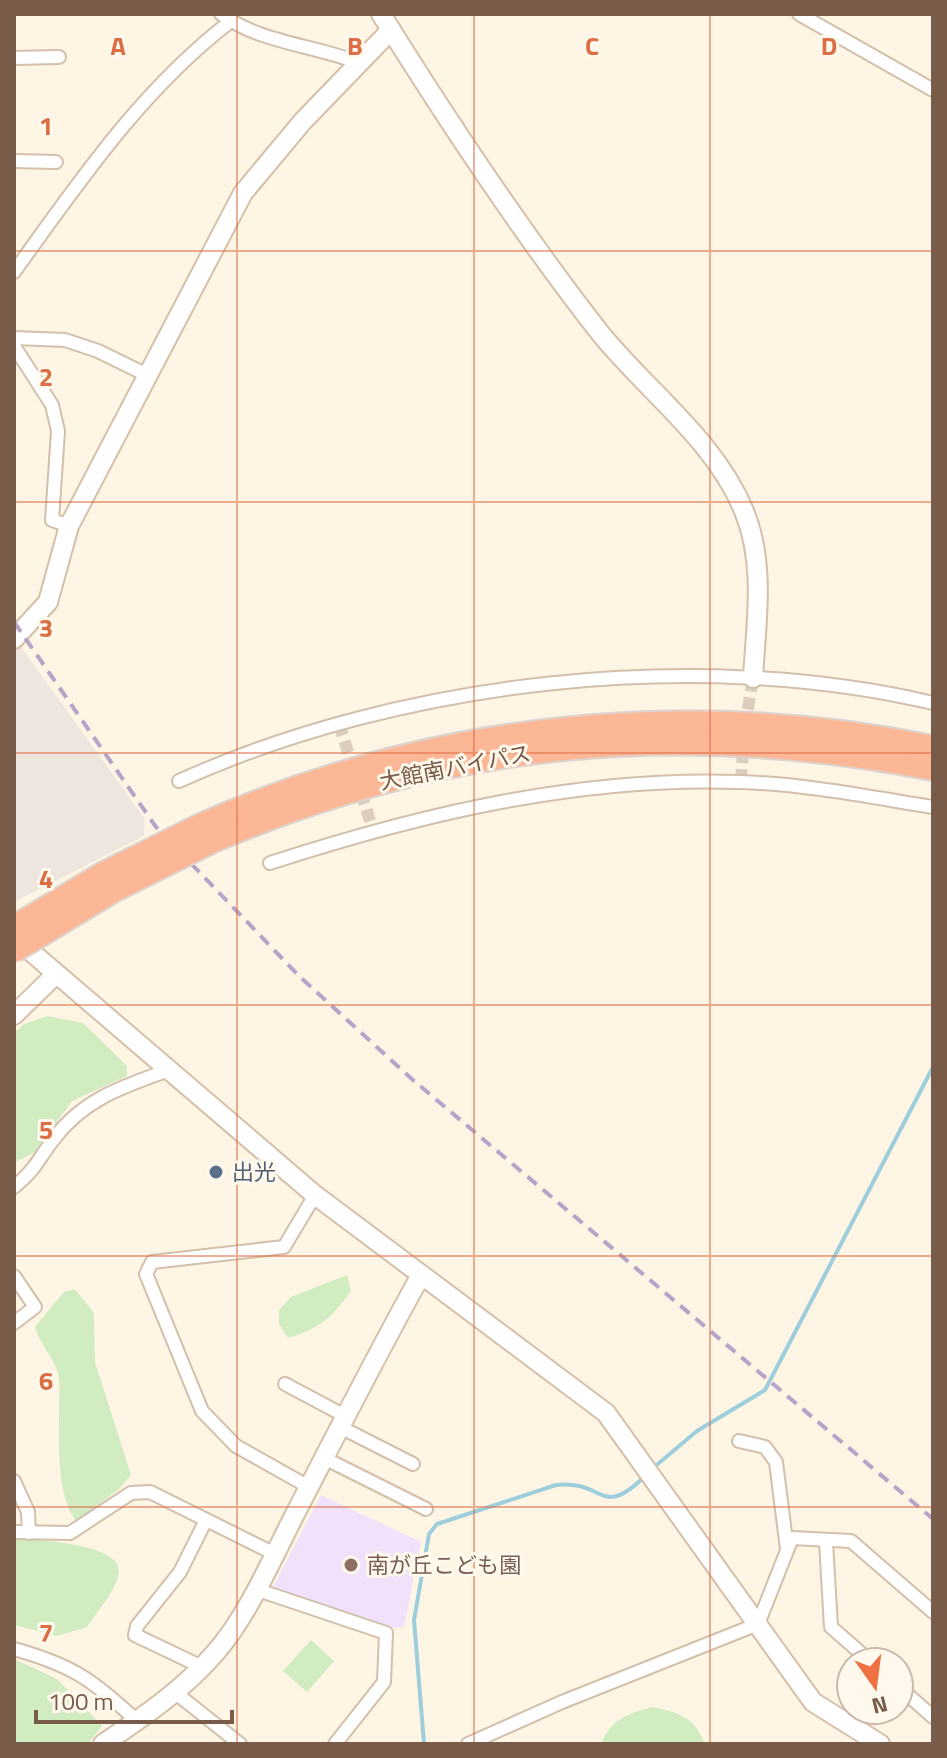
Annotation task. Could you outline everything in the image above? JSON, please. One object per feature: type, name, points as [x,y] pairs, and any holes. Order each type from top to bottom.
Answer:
[{"type":"highway","name":"大館南バイパス","points":[[14,950],[207,833],[296,788],[401,757],[520,733],[647,722],[769,725],[933,748]]},
{"type":"highway","name":"大館南バイパス","points":[[14,926],[104,874],[207,833],[353,788],[468,762],[558,748],[664,741],[769,743],[933,768]]},
{"type":"highway","points":[[14,956],[65,918]]},
{"type":"street","points":[[799,14],[933,90]]},
{"type":"street","points":[[14,272],[143,101],[226,18],[279,40],[328,50],[359,63]]},
{"type":"street","points":[[14,639],[48,602],[69,526],[243,193],[292,132],[359,63],[386,22],[489,180],[566,288],[618,354],[694,435],[726,478],[744,512],[759,581],[753,678]]},
{"type":"street","points":[[14,58],[59,57]]},
{"type":"street","points":[[14,161],[56,162]]},
{"type":"street","points":[[14,338],[65,340],[98,351],[147,375]]},
{"type":"street","points":[[14,346],[52,405],[58,431],[52,520],[69,526]]},
{"type":"street","points":[[179,781],[222,761],[306,733],[445,697],[595,681],[753,678],[860,689],[933,703]]},
{"type":"street","points":[[270,863],[373,830],[511,800],[642,783],[741,781],[933,807]]},
{"type":"street","points":[[14,937],[315,1195],[606,1413],[813,1702],[880,1744]]},
{"type":"street","points":[[14,1015],[55,975]]},
{"type":"street","points":[[14,1187],[36,1169],[53,1139],[90,1102],[169,1070]]},
{"type":"street","points":[[309,1487],[236,1446],[202,1411],[146,1274],[152,1262],[284,1247],[315,1195]]},
{"type":"street","points":[[103,1744],[177,1694],[218,1650],[275,1554],[345,1422],[372,1362],[421,1275]]},
{"type":"street","points":[[14,1276],[35,1307],[14,1323]]},
{"type":"street","points":[[285,1384],[413,1464]]},
{"type":"street","points":[[739,1441],[765,1447],[776,1462],[787,1549]]},
{"type":"street","points":[[326,1459],[426,1509]]},
{"type":"street","points":[[14,1481],[28,1512],[29,1533]]},
{"type":"street","points":[[14,1532],[70,1533],[131,1493],[150,1492],[275,1554]]},
{"type":"street","points":[[202,1667],[135,1635],[137,1626],[180,1572],[206,1520]]},
{"type":"street","points":[[468,1744],[562,1702],[758,1624],[792,1538],[851,1541],[933,1612]]},
{"type":"street","points":[[826,1542],[831,1627],[853,1646]]},
{"type":"street","points":[[255,1589],[386,1633],[384,1682],[335,1744]]},
{"type":"street","points":[[14,1649],[58,1661],[97,1683],[137,1721]]},
{"type":"street","points":[[177,1694],[240,1744]]},
{"type":"street","points":[[915,1701],[933,1717]]},
{"type":"shaded area","points":[[18,643],[145,819],[144,836],[14,902],[14,647]]},
{"type":"shaded area","name":"南が丘こども園","points":[[321,1495],[421,1542],[404,1627],[394,1628],[273,1587]]},
{"type":"green space","points":[[48,1016],[83,1023],[127,1066],[127,1076],[72,1101],[34,1153],[14,1163],[14,1033],[24,1024]]},
{"type":"green space","points":[[347,1275],[351,1291],[337,1309],[317,1326],[288,1338],[279,1324],[279,1310],[291,1297]]},
{"type":"green space","points":[[75,1289],[94,1313],[95,1362],[131,1475],[119,1489],[76,1521],[68,1508],[61,1473],[58,1373],[35,1327],[64,1292]]},
{"type":"green space","points":[[14,1538],[93,1549],[116,1563],[119,1573],[114,1586],[87,1627],[58,1636],[14,1625]]},
{"type":"green space","points":[[311,1640],[334,1661],[307,1692],[283,1671]]},
{"type":"green space","points":[[14,1659],[57,1679],[102,1726],[88,1744],[14,1744]]},
{"type":"green space","points":[[653,1707],[670,1711],[691,1722],[704,1744],[601,1744],[610,1728],[621,1718]]},
{"type":"waterway","points":[[653,1468],[697,1431],[765,1390],[933,1067]]},
{"type":"waterway","points":[[424,1744],[414,1620],[429,1534],[437,1524],[556,1485],[584,1487],[609,1497],[618,1496],[644,1477]]},
{"type":"tunnel","points":[[741,781],[744,733],[753,678]]},
{"type":"tunnel","points":[[339,724],[373,830]]},
{"type":"railway","points":[[14,622],[156,827],[300,977],[413,1080],[933,1519]]},
{"type":"place","name":"出光","points":[[216,1172]]},
{"type":"place","name":"南が丘こども園","points":[[351,1565]]}]
